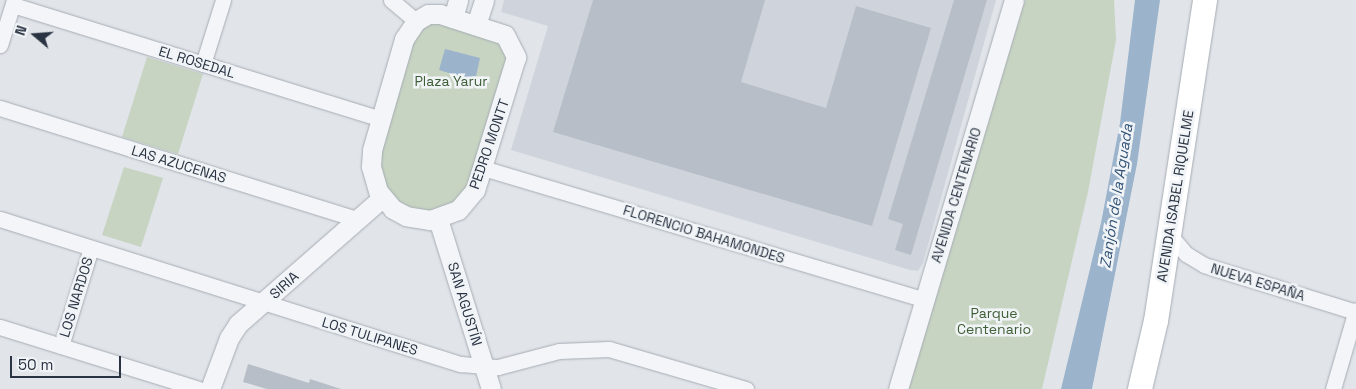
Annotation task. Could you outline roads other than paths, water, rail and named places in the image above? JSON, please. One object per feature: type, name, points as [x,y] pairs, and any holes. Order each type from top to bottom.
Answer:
[{"type":"highway","name":"AVENIDA ISABEL RIQUELME","points":[[1140,389],[1170,235],[1205,0]]},
{"type":"street","points":[[204,64],[223,0]]},
{"type":"street","points":[[390,0],[416,22],[404,39],[381,119],[371,166],[382,198],[406,216],[438,219]]},
{"type":"street","points":[[453,18],[458,0]]},
{"type":"street","points":[[476,25],[484,0]]},
{"type":"street","name":"AVENIDA CENTENARIO","points":[[898,389],[1014,0]]},
{"type":"street","points":[[0,45],[14,3]]},
{"type":"street","name":"EL ROSEDAL","points":[[14,3],[381,119]]},
{"type":"street","name":"PEDRO MONTT","points":[[416,22],[433,14],[453,18],[505,35],[516,57],[483,168],[468,201],[438,219]]},
{"type":"street","name":"LAS AZUCENAS","points":[[0,108],[357,219]]},
{"type":"street","name":"FLORENCIO BAHAMONDES","points":[[483,168],[925,300]]},
{"type":"street","name":"SIRIA","points":[[210,389],[233,331],[382,198]]},
{"type":"street","name":"LOS TULIPANES","points":[[0,219],[461,364],[485,368],[559,352],[609,349],[746,389]]},
{"type":"street","name":"SAN AGUSTÍN","points":[[438,219],[491,389]]},
{"type":"street","name":"NUEVA ESPAÑA","points":[[1170,235],[1186,254],[1204,265],[1356,311]]},
{"type":"street","name":"LOS NARDOS","points":[[61,346],[90,248]]},
{"type":"street","points":[[1333,389],[1356,311]]},
{"type":"street","points":[[0,327],[199,389]]},
{"type":"water","name":"Zanjón de la Aguada","points":[[1135,0],[1160,0],[1137,164],[1092,389],[1061,389],[1101,223],[1120,123]]},
{"type":"water","points":[[445,49],[480,58],[475,81],[439,70]]},
{"type":"park label","name":"Plaza Yarur","points":[[451,81]]},
{"type":"park label","name":"Parque Centenario","points":[[994,322]]}]
